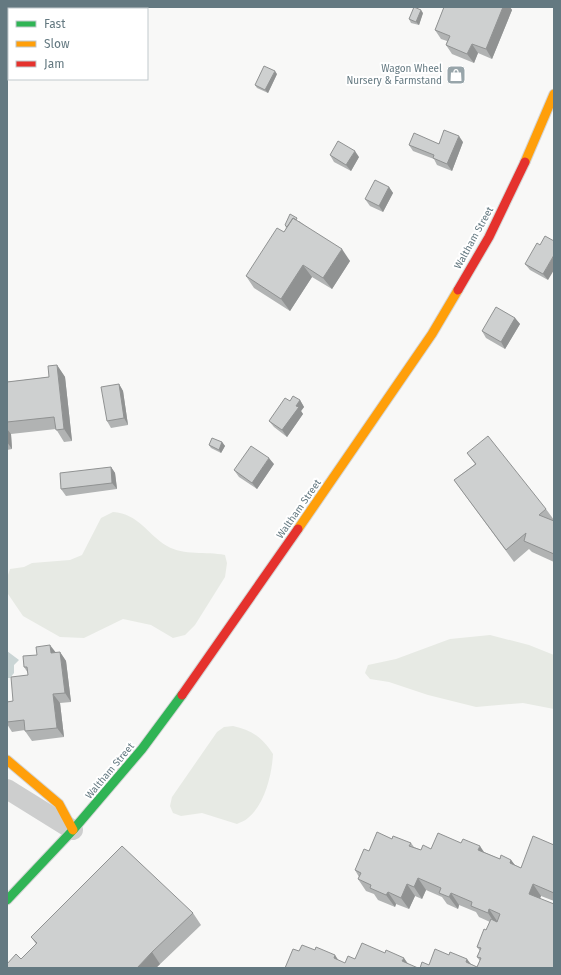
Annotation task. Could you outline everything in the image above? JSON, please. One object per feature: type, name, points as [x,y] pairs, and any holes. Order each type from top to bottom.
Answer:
[{"type":"main road","name":"Waltham Street","points":[[7,900],[73,830],[142,749],[214,651],[432,334],[489,237],[531,149],[554,94]]},
{"type":"main road","points":[[7,760],[59,804],[73,830]]},
{"type":"street","points":[[7,789],[73,830]]},
{"type":"shaded area","points":[[113,512],[130,516],[160,541],[174,549],[188,552],[225,555],[227,563],[225,577],[195,625],[185,635],[173,638],[151,625],[123,619],[84,638],[60,637],[23,616],[8,594],[7,578],[10,569],[24,567],[32,563],[70,560],[82,555],[101,518]]},
{"type":"shaded area","points":[[490,635],[529,645],[554,655],[554,709],[523,703],[476,707],[428,695],[389,682],[370,679],[365,673],[368,665],[396,659],[450,639]]},
{"type":"shaded area","points":[[7,651],[19,660],[14,665],[14,673],[10,678],[7,678]]},
{"type":"shaded area","points":[[233,726],[251,732],[261,739],[273,754],[269,779],[259,805],[248,818],[237,824],[202,813],[181,816],[173,813],[170,806],[172,797],[217,732],[224,727]]},
{"type":"building","points":[[414,7],[421,10],[416,22],[409,19]]},
{"type":"building","points":[[444,7],[503,7],[486,49],[472,44],[467,54],[446,45],[450,36],[435,30]]},
{"type":"building","points":[[264,66],[275,71],[265,90],[255,85]]},
{"type":"building","points":[[444,130],[459,136],[447,164],[433,158],[434,155],[409,145],[414,133],[439,144]]},
{"type":"building","points":[[338,141],[355,151],[346,165],[330,155]]},
{"type":"building","points":[[375,180],[389,187],[379,206],[365,199]]},
{"type":"building","points":[[290,214],[297,218],[296,220],[293,218],[287,227],[285,225]]},
{"type":"building","points":[[293,218],[342,249],[323,278],[303,265],[281,299],[246,276],[277,228],[284,232]]},
{"type":"building","points":[[545,236],[554,241],[554,255],[543,274],[525,264],[537,243],[540,245]]},
{"type":"building","points":[[496,307],[515,318],[501,342],[482,331]]},
{"type":"building","points":[[57,365],[64,429],[56,430],[54,417],[7,422],[7,382],[49,377],[48,366]]},
{"type":"building","points":[[119,384],[124,418],[107,421],[101,387]]},
{"type":"building","points":[[293,396],[300,400],[296,406],[299,407],[282,430],[269,421],[285,398],[290,401]]},
{"type":"building","points":[[488,436],[546,509],[539,515],[554,521],[554,554],[524,541],[526,533],[506,550],[454,480],[476,464],[467,453]]},
{"type":"building","points":[[212,438],[222,442],[219,450],[209,445]]},
{"type":"building","points":[[251,446],[269,458],[252,483],[234,470]]},
{"type":"building","points":[[111,467],[112,483],[61,489],[60,473]]},
{"type":"building","points":[[50,645],[51,653],[60,652],[65,693],[53,694],[57,728],[25,731],[24,720],[7,722],[7,702],[13,701],[11,677],[28,675],[27,667],[24,667],[23,656],[37,655],[36,647]]},
{"type":"building","points":[[377,832],[392,839],[393,836],[411,843],[409,846],[421,850],[423,845],[431,849],[438,833],[461,843],[463,839],[480,846],[478,850],[500,859],[501,855],[511,860],[510,863],[521,868],[533,836],[554,845],[554,893],[533,884],[529,894],[554,904],[554,968],[420,968],[422,962],[429,965],[435,949],[449,955],[450,952],[467,959],[466,962],[477,967],[481,958],[477,957],[481,948],[477,947],[484,929],[486,930],[491,919],[497,922],[500,914],[489,909],[488,913],[471,906],[472,902],[451,893],[449,897],[439,893],[441,888],[418,878],[414,887],[407,884],[401,898],[388,892],[386,895],[370,888],[371,885],[358,879],[361,873],[355,870],[364,849],[369,851]]},
{"type":"building","points":[[122,846],[193,913],[137,968],[7,968],[7,964],[16,954],[21,959],[37,943],[31,937]]},
{"type":"building","points":[[362,943],[385,953],[386,950],[404,958],[402,961],[418,968],[285,968],[293,949],[299,951],[302,945],[315,950],[316,947],[335,955],[334,958],[345,963],[348,956],[355,959]]},
{"type":"traffic: fast","points":[[7,900],[73,830],[142,749],[182,695]]},
{"type":"traffic: slow","points":[[525,162],[554,94]]},
{"type":"traffic: slow","points":[[298,529],[432,334],[458,290]]},
{"type":"traffic: slow","points":[[7,760],[59,804],[73,830]]},
{"type":"traffic: jam","points":[[458,290],[489,237],[525,162]]},
{"type":"traffic: jam","points":[[182,695],[298,529]]},
{"type":"place","name":"Wagon Wheel Nursery & Farmstand","points":[[456,75]]}]
